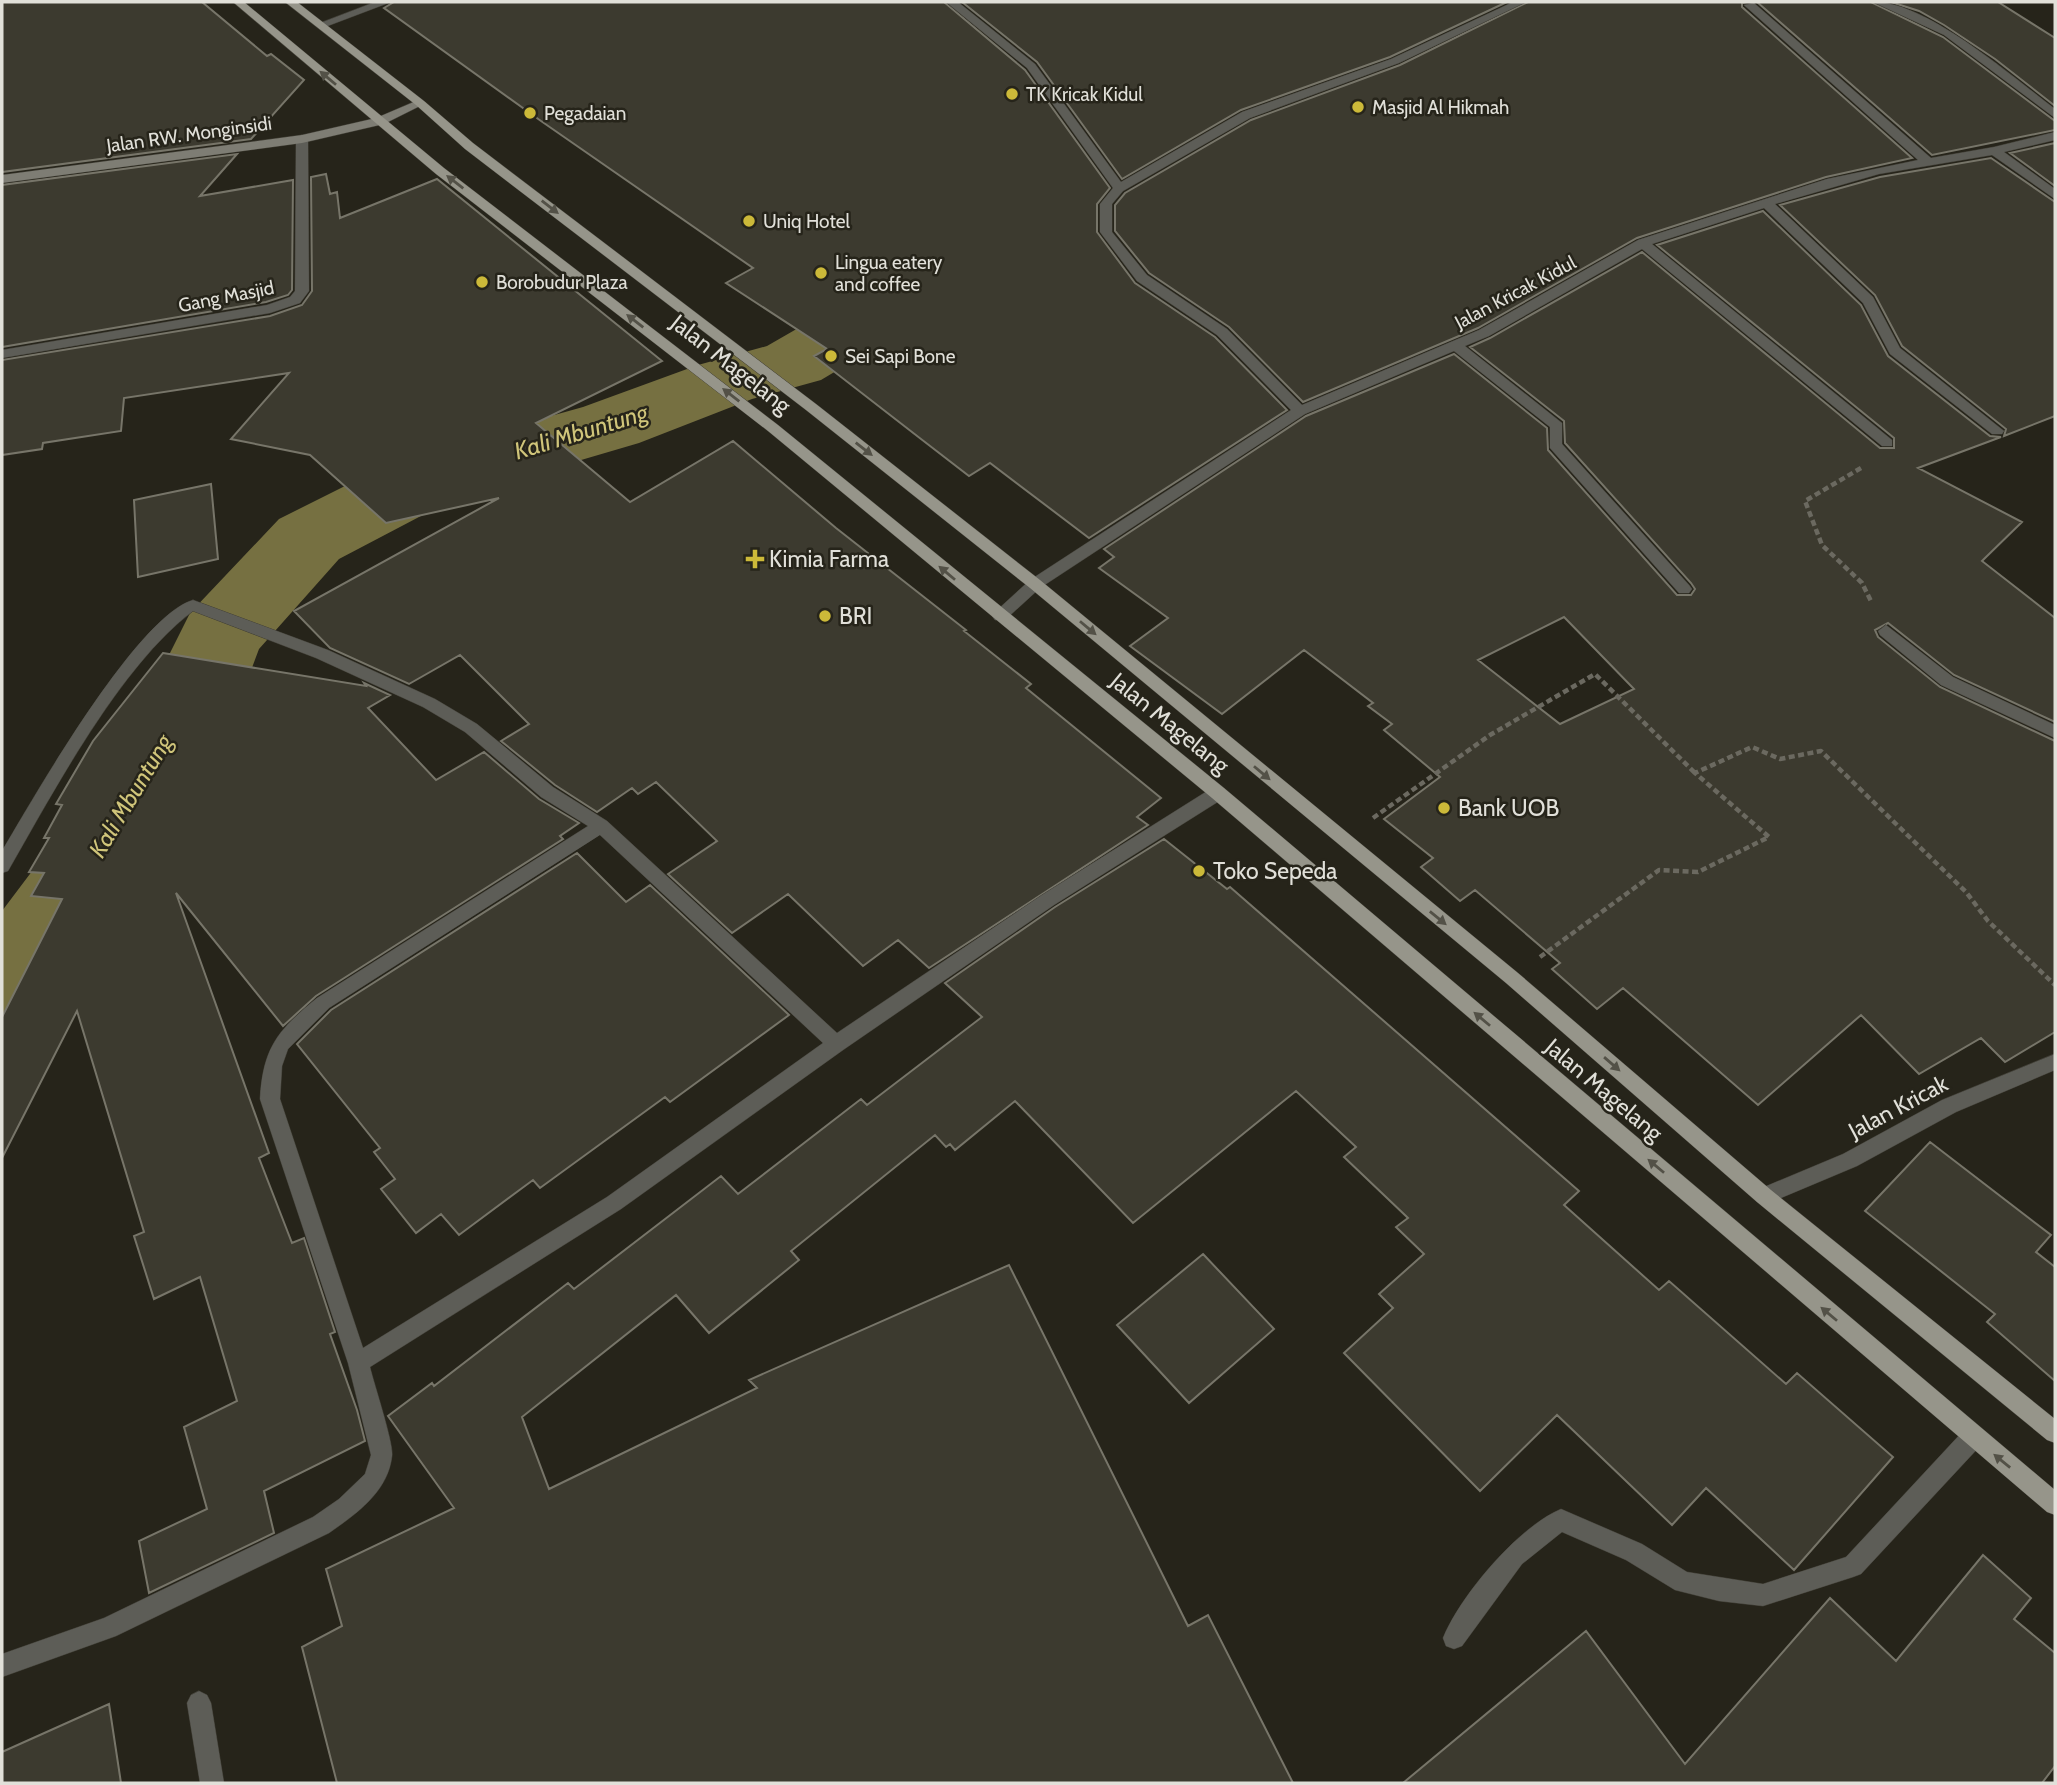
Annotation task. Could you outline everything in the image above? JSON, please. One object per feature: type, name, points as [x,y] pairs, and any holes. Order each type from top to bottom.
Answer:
[{"type":"main road","name":"Jalan Magelang","points":[[237,2],[440,171],[773,428],[1217,793],[2055,1504]]},
{"type":"main road","name":"Jalan Magelang","points":[[290,2],[420,103],[469,146],[811,407],[1035,584],[1512,978],[1764,1196],[2055,1432]]},
{"type":"main road","name":"Jalan RW. Monginsidi","points":[[2,178],[302,139],[380,121],[420,103]]},
{"type":"street","points":[[321,25],[384,2]]},
{"type":"street","points":[[951,2],[1031,66],[1119,188]]},
{"type":"street","points":[[1300,411],[1222,332],[1142,278],[1106,232],[1106,204],[1119,188],[1246,115],[1395,61],[1521,2]]},
{"type":"street","points":[[1879,2],[1948,33],[2055,114]]},
{"type":"street","points":[[1750,5],[1927,161]]},
{"type":"street","name":"Jalan Kricak Kidul","points":[[1000,616],[1035,584],[1300,411],[1527,311],[1643,243],[1843,179],[1927,161],[1994,151],[2055,136]]},
{"type":"street","name":"Gang Masjid","points":[[2,354],[270,309],[295,300],[302,291],[302,139]]},
{"type":"street","points":[[1994,151],[2055,195]]},
{"type":"street","points":[[1766,203],[1868,300],[1876,310],[1885,339],[1895,351],[1997,431]]},
{"type":"street","points":[[1643,243],[1887,443]]},
{"type":"street","points":[[1455,345],[1557,426],[1555,445],[1684,589]]},
{"type":"street","points":[[2,866],[69,751],[132,664],[188,607],[206,609],[261,629],[429,703],[471,728],[547,792],[601,826],[836,1044]]},
{"type":"street","points":[[1886,631],[1947,681],[2055,732]]},
{"type":"street","points":[[358,1363],[614,1203],[836,1044],[1048,900],[1217,793]]},
{"type":"street","points":[[2,1665],[107,1629],[321,1525],[347,1507],[373,1480],[382,1455],[358,1363],[270,1099],[271,1067],[286,1034],[323,1003],[601,826]]},
{"type":"street","name":"Jalan Kricak","points":[[1764,1196],[1850,1160],[1949,1106],[2055,1062]]},
{"type":"street","points":[[1454,1638],[1501,1572],[1535,1535],[1561,1520],[1634,1552],[1683,1582],[1718,1590],[1763,1595],[1853,1566],[1973,1437]]},
{"type":"street","points":[[199,1703],[212,1783]]},
{"type":"path","points":[[1886,631],[1862,583],[1822,545],[1805,501],[1861,468],[1887,443]]},
{"type":"path","points":[[1343,840],[1490,735],[1595,674],[1695,773],[1769,837],[1698,872],[1659,870],[1512,978]]},
{"type":"path","points":[[1695,773],[1752,747],[1780,759],[1821,751],[1966,892],[1988,921],[2055,985]]},
{"type":"building","points":[[2,2],[202,2],[267,56],[271,54],[304,80],[251,139],[2,172]]},
{"type":"building","points":[[394,2],[944,2],[1025,70],[1110,188],[1097,204],[1097,232],[1135,283],[1215,337],[1287,410],[1089,538],[990,463],[969,476],[921,439],[814,356],[827,349],[726,283],[753,268],[384,8]]},
{"type":"building","points":[[962,2],[1507,2],[1390,57],[1241,110],[1122,179],[1037,62]]},
{"type":"building","points":[[1528,2],[1747,2],[1742,3],[1742,7],[1912,158],[1826,177],[1637,238],[1478,328],[1303,402],[1229,327],[1149,273],[1115,231],[1115,205],[1125,193],[1251,120],[1400,65]]},
{"type":"building","points":[[1757,2],[1871,2],[1943,37],[2055,121],[2055,130],[1932,155]]},
{"type":"building","points":[[1891,2],[1998,2],[2055,38],[2055,106],[1995,59],[1944,25],[1919,11]]},
{"type":"building","points":[[2055,143],[2055,186],[2010,153]]},
{"type":"building","points":[[237,154],[200,196],[293,180],[292,290],[288,295],[266,302],[2,347],[2,185]]},
{"type":"building","points":[[1991,158],[2055,202],[2055,416],[2004,436],[2006,429],[1902,346],[1875,295],[1780,205],[1880,177]]},
{"type":"building","points":[[326,174],[330,194],[337,192],[340,218],[437,179],[662,361],[536,423],[630,502],[733,441],[836,528],[1031,684],[1026,688],[1161,798],[1137,817],[1148,825],[929,968],[898,940],[863,966],[788,894],[732,933],[668,874],[717,841],[656,782],[638,794],[632,788],[597,812],[555,785],[501,741],[529,724],[460,655],[409,684],[330,648],[294,611],[499,498],[386,523],[310,455],[231,439],[289,373],[124,398],[121,431],[43,443],[42,449],[2,455],[2,360],[270,316],[302,305],[312,291],[311,177]]},
{"type":"building","points":[[1763,211],[1861,305],[1888,356],[1990,436],[2001,437],[1918,468],[2022,522],[1982,561],[2055,618],[2055,722],[1954,675],[1888,623],[1875,630],[1878,637],[1940,687],[2055,741],[2055,1032],[2005,1062],[1981,1038],[1919,1074],[1861,1015],[1758,1105],[1623,988],[1597,1009],[1552,969],[1560,963],[1475,890],[1460,901],[1421,867],[1433,858],[1384,819],[1440,777],[1384,730],[1392,724],[1368,706],[1373,703],[1304,650],[1222,714],[1130,646],[1168,618],[1099,568],[1114,557],[1104,549],[1306,416],[1454,354],[1547,428],[1548,450],[1677,595],[1691,595],[1695,589],[1691,583],[1565,443],[1564,421],[1470,347],[1642,252],[1880,448],[1894,448],[1894,438],[1657,245]],"holes":[[[1564,617],[1634,689],[1560,724],[1478,660]]]},
{"type":"building","points":[[211,484],[218,559],[138,577],[134,500]]},
{"type":"building","points":[[163,653],[366,686],[364,683],[390,695],[368,708],[436,780],[484,752],[539,799],[579,823],[560,836],[563,839],[316,996],[283,1026],[176,893],[269,1153],[259,1158],[292,1243],[304,1238],[335,1332],[330,1334],[365,1441],[264,1491],[274,1533],[149,1593],[139,1541],[207,1509],[184,1427],[237,1401],[200,1277],[154,1299],[134,1236],[144,1232],[77,1011],[2,1158],[2,1017],[62,899],[31,896],[44,873],[29,872],[49,838],[44,838],[62,805],[56,804],[93,741]]},
{"type":"building","points":[[1164,839],[1227,889],[1230,887],[1579,1191],[1564,1205],[1659,1290],[1669,1281],[1786,1384],[1797,1373],[1893,1457],[1794,1570],[1706,1488],[1672,1525],[1557,1415],[1480,1491],[1344,1353],[1393,1308],[1379,1294],[1424,1254],[1396,1227],[1408,1218],[1344,1157],[1356,1147],[1296,1091],[1133,1223],[1015,1101],[955,1150],[950,1144],[946,1147],[935,1135],[791,1251],[799,1260],[709,1333],[676,1295],[522,1417],[549,1489],[757,1388],[749,1380],[1009,1265],[1188,1626],[1208,1615],[1293,1783],[337,1783],[302,1647],[342,1626],[326,1569],[454,1508],[388,1416],[432,1383],[434,1386],[568,1283],[574,1289],[721,1176],[738,1194],[861,1099],[867,1105],[982,1017],[945,983],[1055,907]]},
{"type":"building","points":[[577,853],[626,902],[650,885],[789,1015],[670,1102],[665,1097],[540,1188],[533,1180],[459,1235],[441,1214],[416,1233],[381,1189],[395,1179],[374,1152],[380,1148],[297,1044],[331,1010]]},
{"type":"building","points":[[1930,1142],[2051,1235],[2036,1252],[2055,1267],[2055,1381],[1987,1322],[1995,1314],[1865,1211]]},
{"type":"building","points":[[1203,1254],[1274,1329],[1189,1403],[1117,1325]]},
{"type":"building","points":[[1983,1555],[2031,1598],[2014,1619],[2055,1653],[2055,1766],[2042,1783],[1403,1783],[1586,1631],[1685,1764],[1830,1598],[1896,1661]]},
{"type":"building","points":[[109,1704],[121,1783],[2,1783],[2,1752]]},
{"type":"waterway","name":"Kali Mbuntung","points":[[2,988],[82,878],[205,673],[221,635],[309,539],[430,477],[611,425],[725,382],[794,363],[939,278]]},
{"type":"place","name":"TK Kricak Kidul","points":[[1012,94]]},
{"type":"place","name":"Masjid Al Hikmah","points":[[1358,107]]},
{"type":"place","name":"Pegadaian","points":[[530,113]]},
{"type":"place","name":"Uniq Hotel","points":[[749,221]]},
{"type":"place","name":"Lingua eatery and coffee","points":[[821,273]]},
{"type":"place","name":"Borobudur Plaza","points":[[482,282]]},
{"type":"place","name":"Sei Sapi Bone","points":[[831,356]]},
{"type":"place","name":"Kimia Farma","points":[[755,559]]},
{"type":"place","name":"BRI","points":[[825,616]]},
{"type":"place","name":"Bank UOB","points":[[1444,808]]},
{"type":"place","name":"Toko Sepeda","points":[[1199,871]]}]
